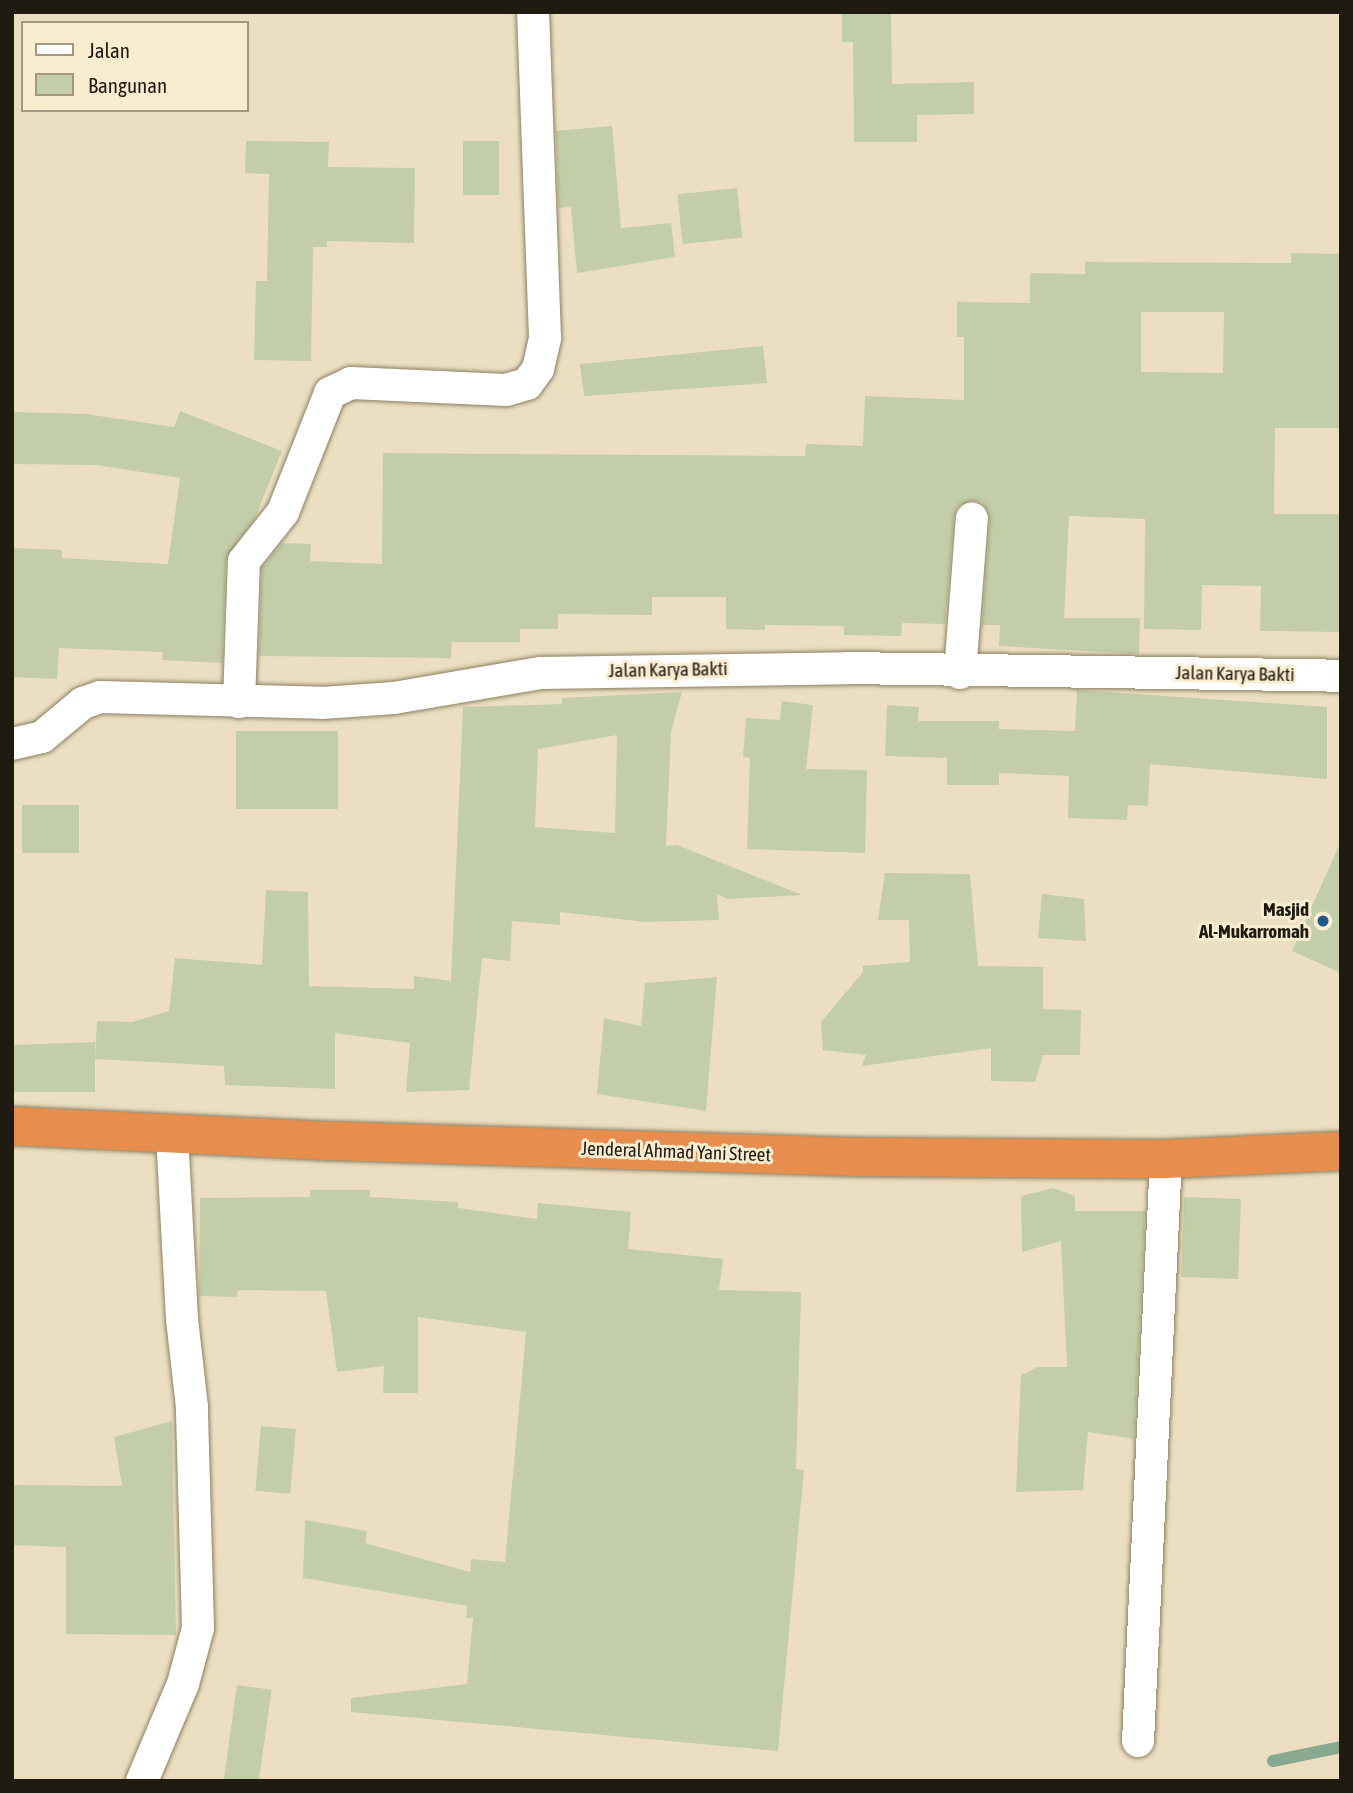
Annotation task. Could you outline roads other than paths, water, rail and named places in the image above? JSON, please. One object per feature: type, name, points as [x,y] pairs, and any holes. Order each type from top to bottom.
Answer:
[{"type":"highway","name":"Jenderal Ahmad Yani Street","points":[[12,1126],[845,1157],[1166,1159],[1341,1151]]},
{"type":"street","points":[[239,702],[244,561],[283,512],[330,393],[351,383],[506,390],[527,384],[538,369],[545,338],[533,12]]},
{"type":"street","points":[[960,673],[972,518]]},
{"type":"street","name":"Jalan Karya Bakti","points":[[12,744],[42,737],[83,703],[100,697],[239,702],[394,698],[541,673],[754,668],[960,673],[1206,671],[1341,676]]},
{"type":"street","points":[[142,1781],[183,1684],[198,1628],[192,1407],[182,1319],[172,1133]]},
{"type":"street","points":[[1138,1741],[1166,1159]]},
{"type":"waterway","points":[[1273,1761],[1341,1747]]},
{"type":"place","name":"Masjid Al-Mukarromah","points":[[1323,921]]}]
